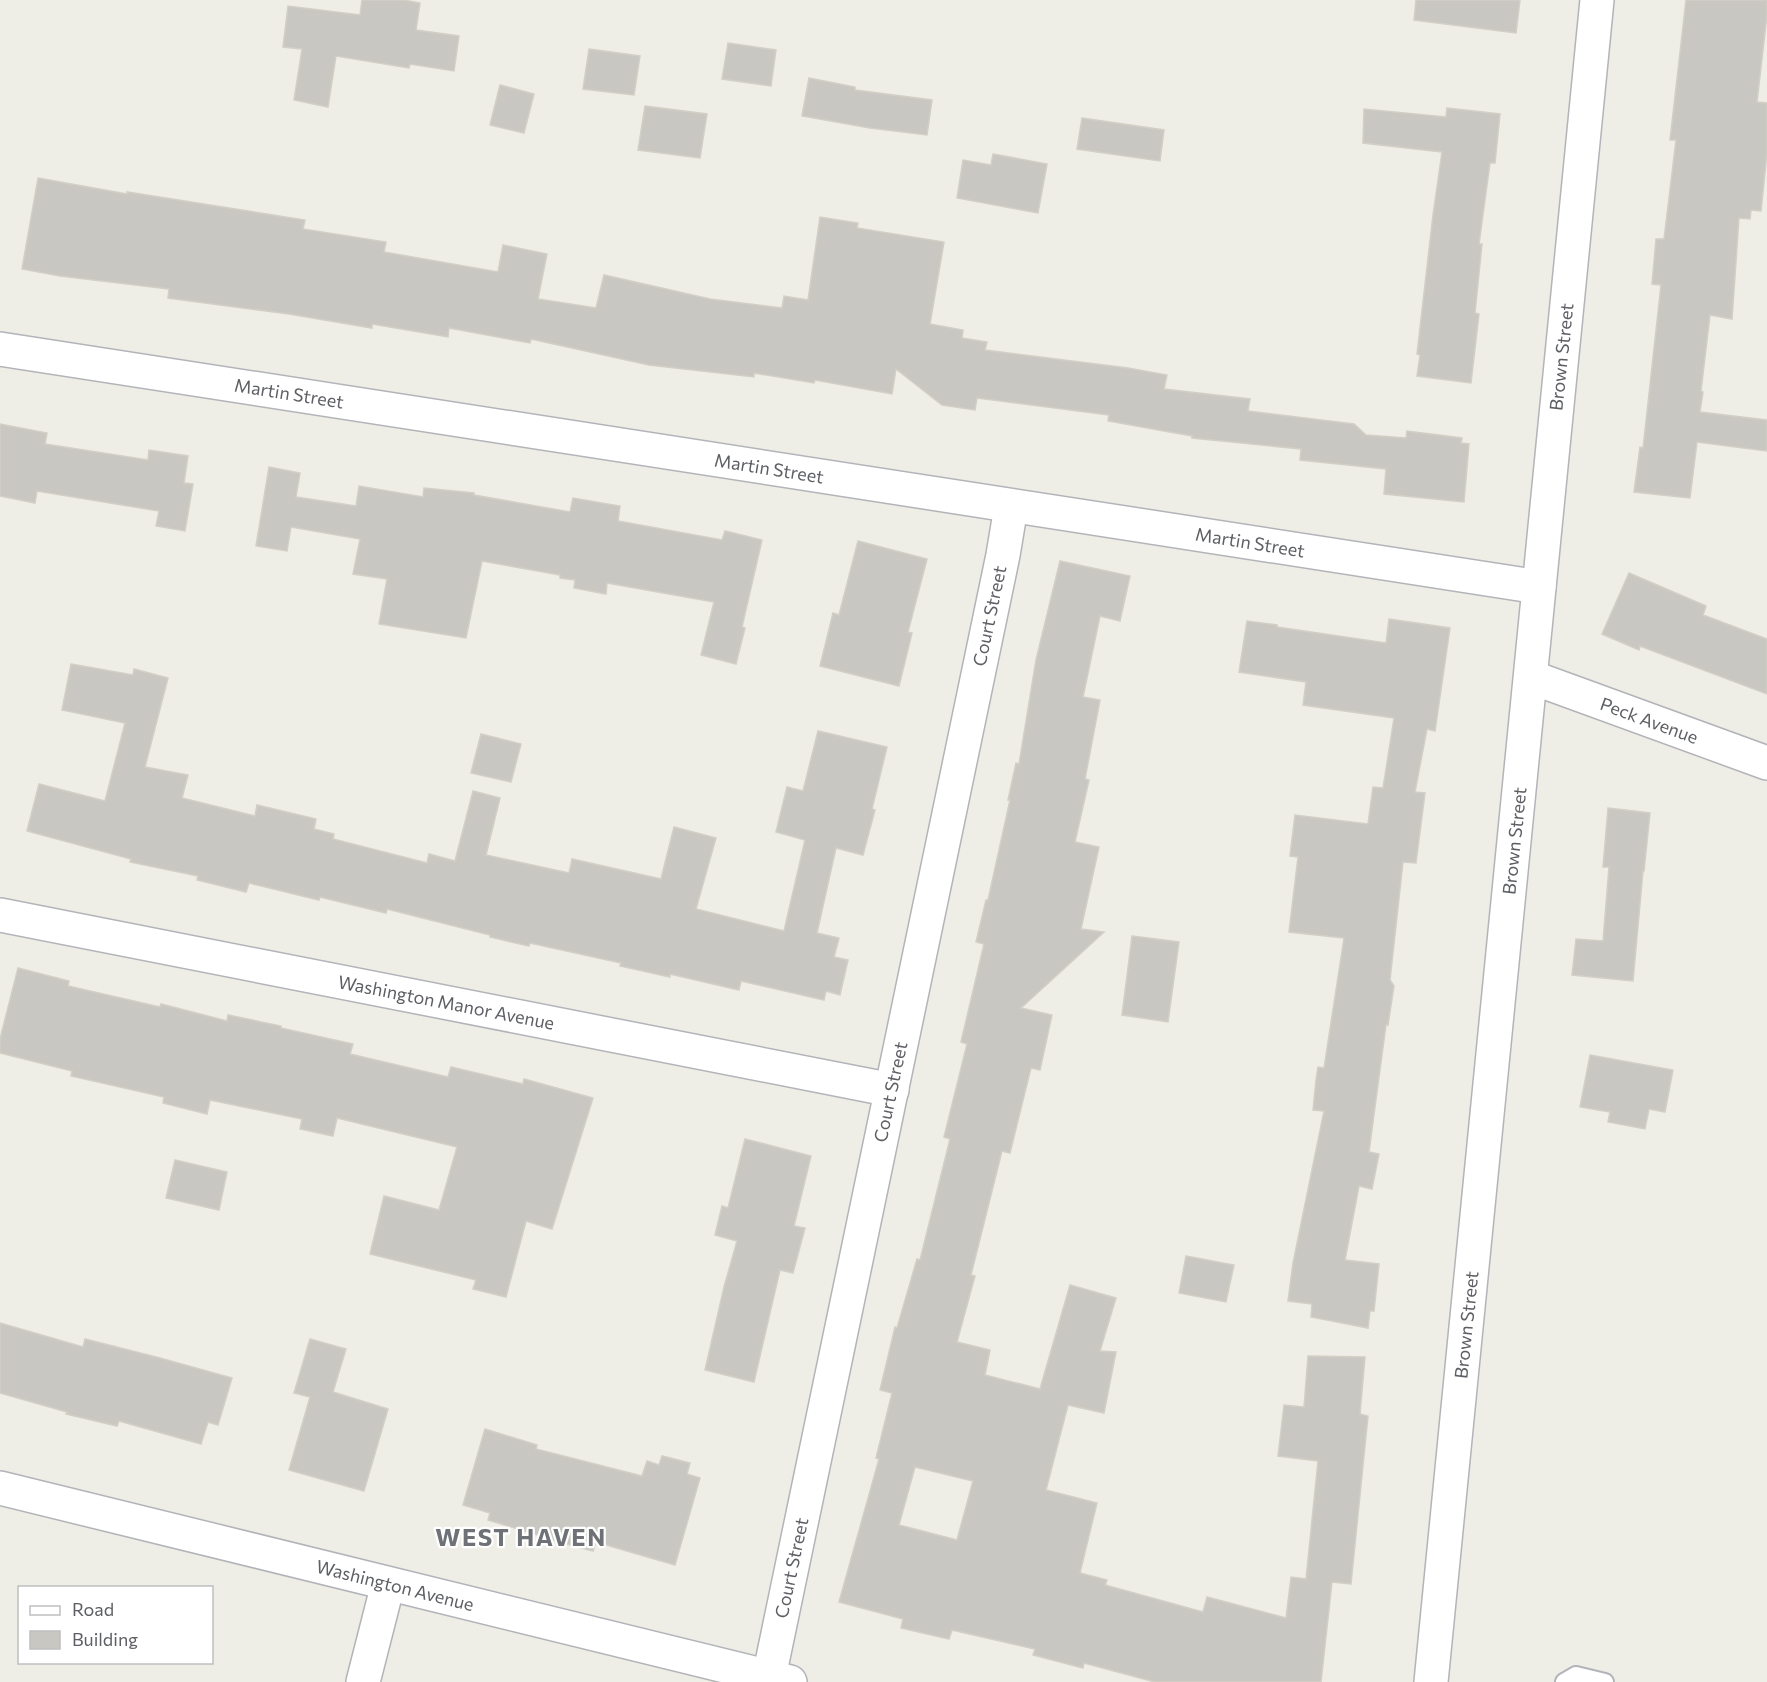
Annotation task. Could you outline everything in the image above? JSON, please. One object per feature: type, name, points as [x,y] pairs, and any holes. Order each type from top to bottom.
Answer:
[{"type":"street","name":"Brown Street","points":[[1431,1682],[1597,0]]},
{"type":"street","name":"Martin Street","points":[[0,349],[1539,588]]},
{"type":"street","name":"Court Street","points":[[780,1679],[892,1090],[1011,507]]},
{"type":"street","name":"Peck Avenue","points":[[1531,677],[1767,763]]},
{"type":"street","name":"Washington Manor Avenue","points":[[0,915],[892,1090]]},
{"type":"street","name":"Washington Avenue","points":[[0,1488],[780,1679]]},
{"type":"street","points":[[363,1682],[388,1584]]},
{"type":"lane","points":[[1564,1682],[1576,1675],[1605,1682]]},
{"type":"building","points":[[362,0],[404,0],[420,3],[416,30],[459,36],[454,71],[410,64],[409,68],[336,56],[328,107],[294,100],[302,49],[283,47],[288,6],[360,15]]},
{"type":"building","points":[[1416,0],[1520,0],[1516,33],[1414,20]]},
{"type":"building","points":[[1686,0],[1767,0],[1757,102],[1767,103],[1767,153],[1761,211],[1751,210],[1750,219],[1739,218],[1732,319],[1710,315],[1700,412],[1767,420],[1767,451],[1697,442],[1690,498],[1634,492],[1640,447],[1643,448],[1661,285],[1652,284],[1656,239],[1664,239],[1676,140],[1670,140]]},
{"type":"building","points":[[728,43],[776,50],[771,86],[722,79]]},
{"type":"building","points":[[589,49],[640,56],[634,95],[583,89]]},
{"type":"building","points":[[809,78],[855,87],[855,90],[932,100],[927,135],[802,116]]},
{"type":"building","points":[[500,85],[534,94],[524,133],[490,125]]},
{"type":"building","points":[[645,106],[707,114],[700,158],[638,150]]},
{"type":"building","points":[[1447,108],[1500,114],[1495,163],[1490,163],[1479,244],[1482,244],[1475,313],[1479,314],[1471,383],[1417,376],[1420,355],[1417,354],[1442,152],[1363,143],[1364,109],[1446,117]]},
{"type":"building","points":[[1082,118],[1164,130],[1160,161],[1077,149]]},
{"type":"building","points":[[993,154],[1047,164],[1038,213],[957,198],[963,160],[991,165]]},
{"type":"building","points":[[38,178],[127,194],[127,192],[305,220],[303,229],[386,242],[384,252],[498,272],[503,245],[547,254],[538,299],[596,308],[604,275],[710,299],[782,308],[784,296],[808,300],[820,217],[858,223],[857,228],[944,242],[930,324],[963,330],[962,338],[987,342],[985,350],[1167,375],[1164,389],[1250,399],[1248,411],[1354,424],[1366,435],[1406,438],[1407,431],[1462,438],[1461,443],[1469,444],[1464,502],[1384,494],[1386,469],[1300,460],[1301,449],[1192,438],[1192,436],[1108,421],[1109,415],[977,398],[975,410],[942,405],[896,369],[892,394],[815,380],[814,383],[754,373],[754,377],[649,365],[531,339],[530,343],[449,328],[448,337],[372,324],[372,328],[168,298],[169,289],[60,276],[22,269]]},
{"type":"building","points":[[0,424],[47,433],[45,444],[148,460],[149,450],[188,456],[184,483],[193,484],[185,531],[156,526],[159,511],[37,491],[35,503],[0,496]]},
{"type":"building","points":[[269,467],[300,473],[296,497],[356,506],[359,486],[423,497],[424,488],[474,493],[474,495],[570,512],[573,498],[620,506],[618,521],[722,540],[725,531],[762,540],[736,664],[701,655],[714,602],[607,583],[606,594],[574,588],[575,580],[560,578],[560,575],[482,561],[466,638],[379,624],[387,579],[353,574],[360,539],[291,527],[287,551],[256,546]]},
{"type":"building","points":[[858,541],[927,559],[908,632],[912,633],[899,686],[820,666],[833,613],[839,615]]},
{"type":"building","points":[[1060,561],[1130,576],[1120,621],[1100,616],[1083,697],[1100,700],[1085,779],[1089,780],[1075,842],[1099,847],[1081,929],[1104,932],[1021,1008],[1052,1015],[1040,1070],[1031,1068],[1010,1153],[1002,1151],[971,1275],[975,1276],[957,1342],[990,1350],[985,1375],[1040,1389],[1070,1285],[1116,1298],[1100,1351],[1116,1352],[1104,1413],[1068,1405],[1046,1490],[1097,1503],[1080,1573],[1107,1580],[1105,1585],[1203,1612],[1207,1597],[1286,1618],[1291,1577],[1306,1579],[1318,1461],[1278,1456],[1284,1405],[1304,1407],[1308,1356],[1365,1357],[1360,1414],[1368,1416],[1351,1584],[1332,1582],[1321,1682],[1155,1682],[1084,1663],[1083,1668],[1033,1655],[1035,1649],[952,1630],[949,1639],[901,1628],[903,1619],[839,1602],[879,1459],[876,1458],[892,1393],[880,1390],[895,1327],[897,1328],[917,1259],[920,1260],[950,1139],[944,1137],[967,1044],[961,1042],[984,944],[976,942],[986,900],[988,900],[1016,763],[1019,764],[1036,660]],"holes":[[[915,1467],[973,1481],[957,1540],[899,1525]]]},
{"type":"building","points":[[1629,573],[1706,606],[1703,615],[1767,639],[1767,694],[1640,646],[1639,650],[1602,634]]},
{"type":"building","points":[[1389,619],[1450,628],[1435,731],[1427,729],[1415,792],[1425,793],[1416,863],[1403,862],[1390,980],[1394,986],[1388,1025],[1386,1025],[1369,1152],[1379,1154],[1372,1189],[1359,1186],[1345,1260],[1379,1264],[1374,1311],[1370,1311],[1368,1328],[1311,1317],[1312,1304],[1288,1301],[1293,1263],[1324,1111],[1313,1110],[1316,1080],[1318,1067],[1324,1068],[1344,938],[1289,932],[1298,857],[1290,856],[1295,815],[1368,824],[1373,787],[1383,788],[1394,718],[1303,705],[1306,682],[1239,672],[1247,621],[1386,643]]},
{"type":"building","points":[[71,664],[133,675],[134,669],[168,678],[145,767],[188,775],[182,798],[255,816],[257,805],[316,819],[314,829],[334,834],[333,839],[427,863],[429,854],[455,861],[473,791],[500,798],[486,855],[569,873],[572,859],[661,879],[674,827],[716,838],[696,909],[784,931],[805,840],[776,832],[787,787],[803,791],[818,731],[887,747],[872,809],[875,810],[863,855],[836,848],[817,933],[839,938],[834,957],[848,960],[840,995],[826,991],[824,1000],[741,981],[739,990],[670,974],[670,977],[620,966],[621,963],[530,943],[529,946],[387,909],[386,913],[249,883],[246,892],[197,880],[198,876],[130,862],[131,859],[27,831],[39,784],[105,801],[125,723],[62,710]]},
{"type":"building","points":[[481,734],[521,744],[511,782],[471,773]]},
{"type":"building","points":[[1608,808],[1650,813],[1633,981],[1572,975],[1576,939],[1603,941],[1609,867],[1603,867]]},
{"type":"building","points":[[1132,936],[1179,942],[1168,1022],[1122,1015]]},
{"type":"building","points":[[18,968],[69,981],[68,986],[160,1007],[161,1004],[227,1021],[228,1015],[353,1044],[350,1054],[448,1077],[451,1067],[523,1084],[524,1079],[593,1098],[552,1229],[526,1221],[506,1297],[473,1289],[476,1280],[370,1254],[384,1196],[439,1210],[457,1147],[337,1118],[333,1136],[300,1129],[302,1119],[210,1100],[207,1114],[163,1103],[164,1097],[71,1076],[72,1071],[0,1053],[0,1039]]},
{"type":"building","points":[[1590,1055],[1673,1070],[1665,1112],[1649,1109],[1645,1129],[1608,1122],[1610,1112],[1580,1107]]},
{"type":"building","points":[[745,1139],[811,1156],[794,1226],[805,1228],[793,1273],[780,1270],[754,1382],[705,1370],[737,1241],[715,1235],[722,1206],[728,1208]]},
{"type":"building","points":[[175,1160],[227,1172],[219,1210],[166,1198]]},
{"type":"building","points":[[1186,1256],[1234,1265],[1226,1302],[1179,1293]]},
{"type":"building","points":[[0,1323],[83,1347],[85,1339],[232,1378],[218,1425],[208,1422],[201,1444],[119,1421],[117,1426],[66,1414],[67,1412],[0,1393]]},
{"type":"building","points":[[310,1339],[346,1349],[333,1392],[388,1409],[364,1491],[289,1470],[310,1397],[294,1393]]},
{"type":"building","points":[[485,1429],[537,1445],[536,1449],[642,1476],[647,1461],[659,1465],[662,1456],[690,1463],[687,1474],[700,1478],[675,1565],[596,1542],[593,1551],[544,1538],[488,1520],[490,1513],[463,1505]]},
{"type":"district","name":"WEST HAVEN","points":[[521,1538]]}]
